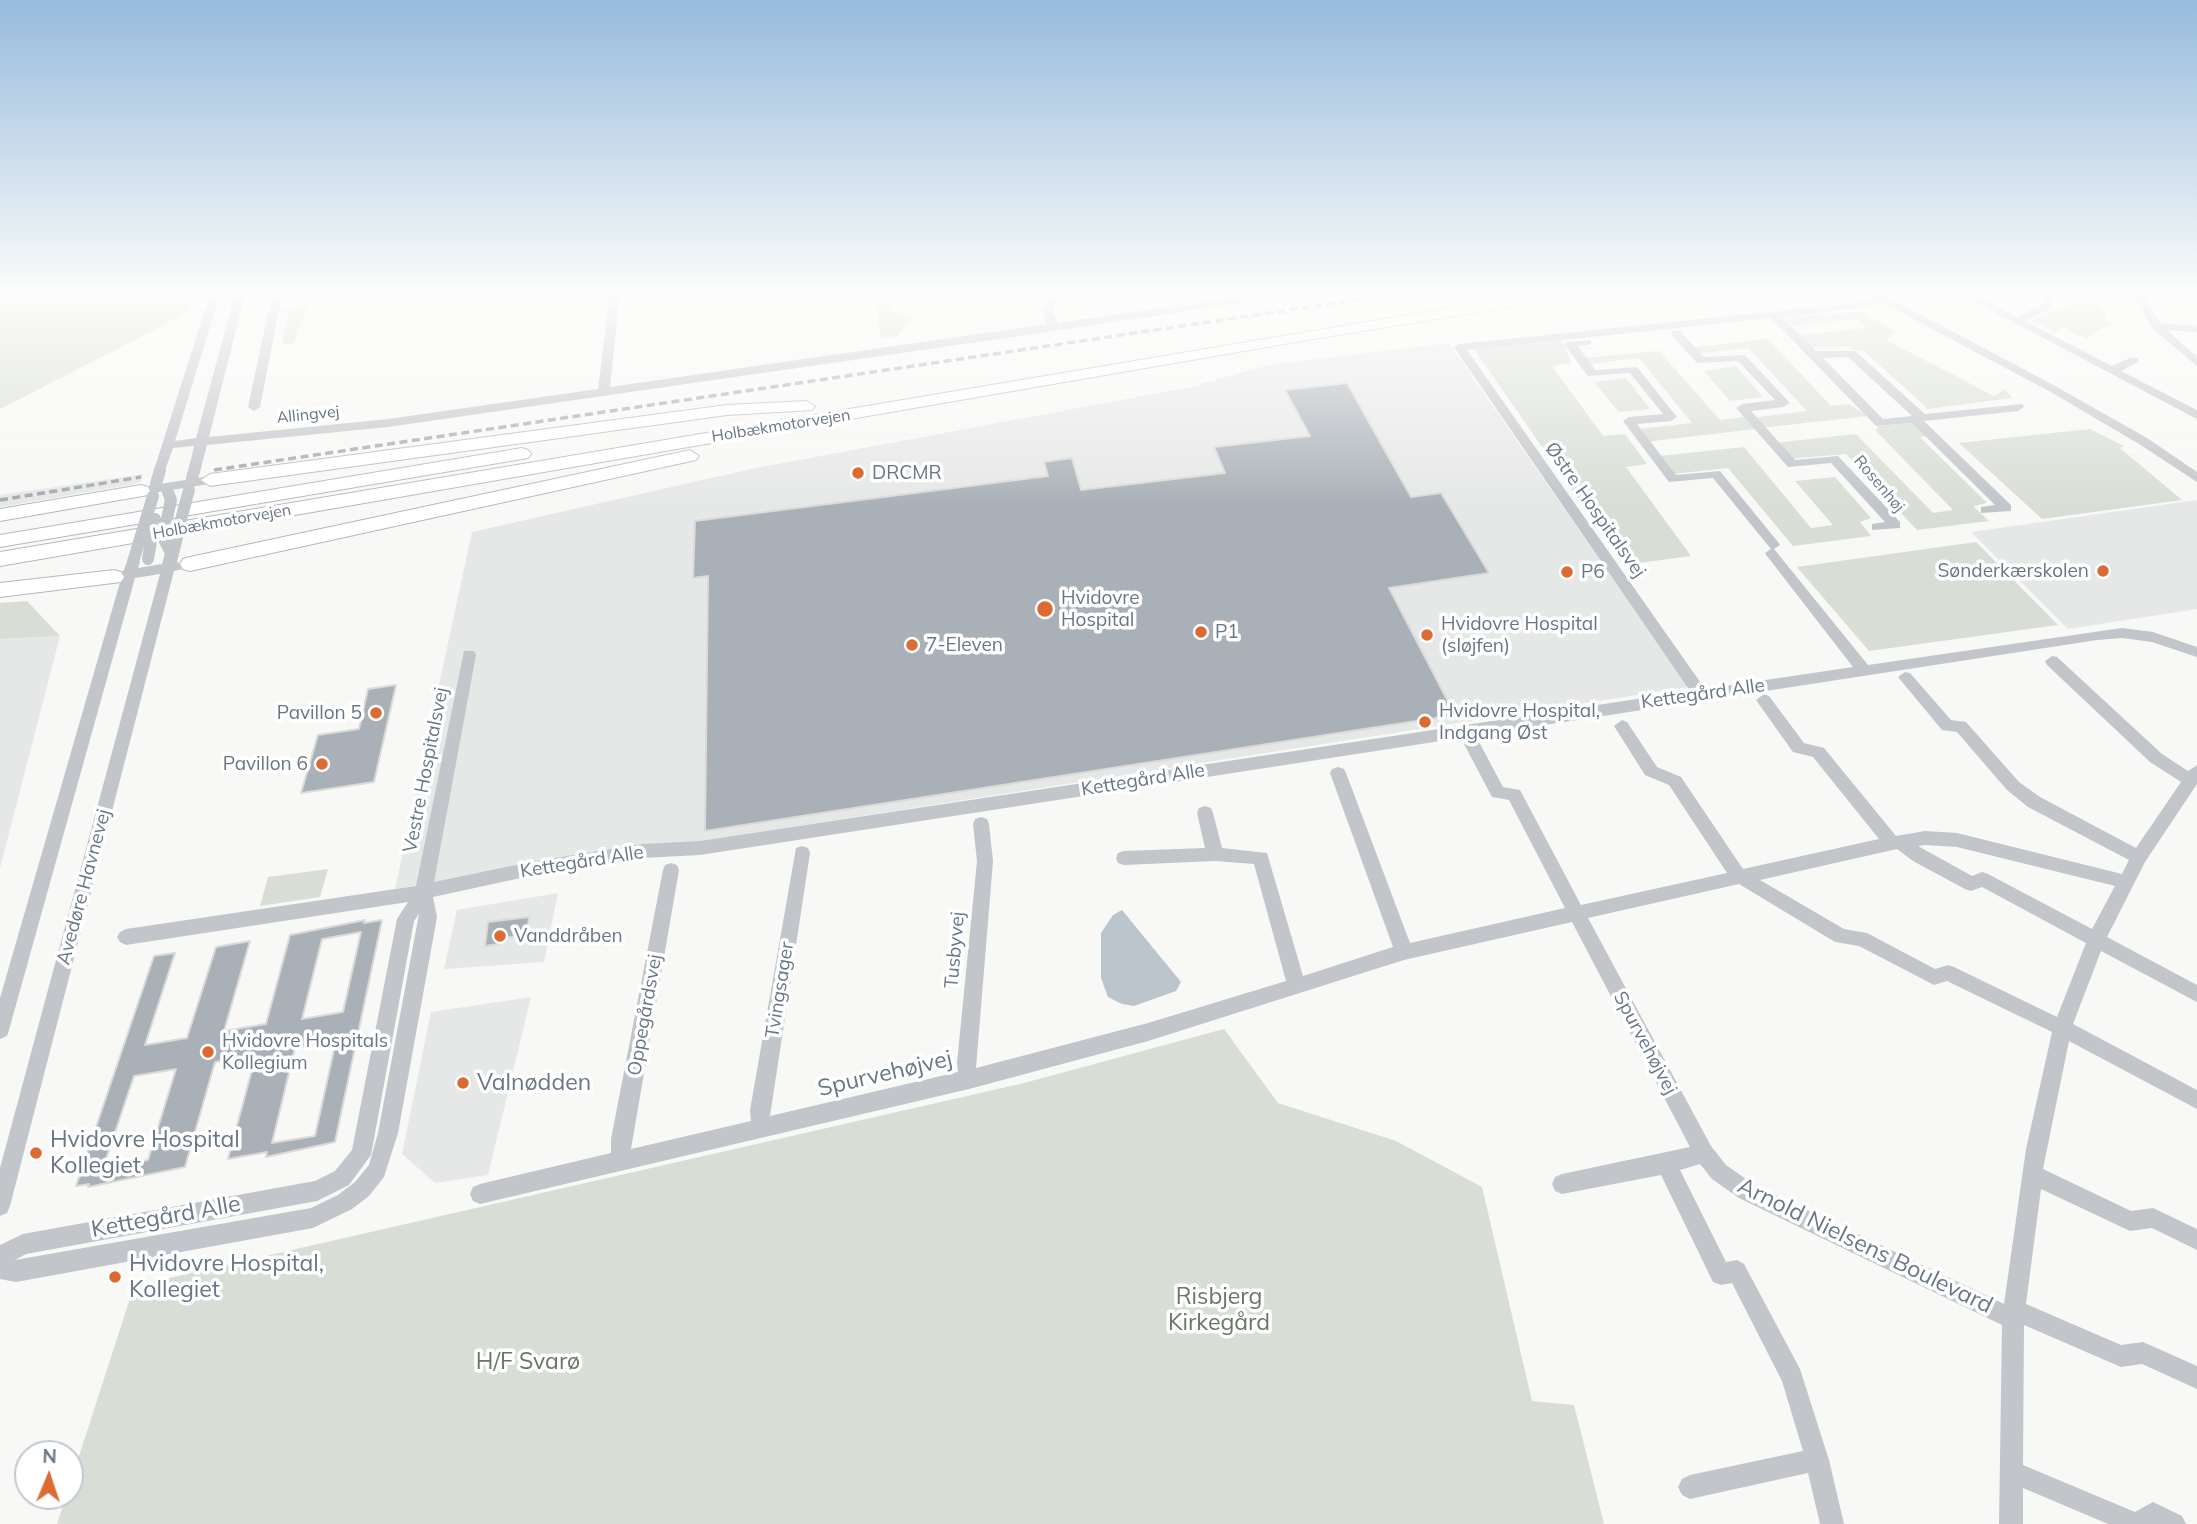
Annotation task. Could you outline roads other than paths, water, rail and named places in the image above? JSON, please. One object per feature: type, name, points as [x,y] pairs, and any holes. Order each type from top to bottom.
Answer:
[{"type":"highway","name":"Holbækmotorvejen","points":[[0,541],[1048,365]]},
{"type":"highway","name":"Holbækmotorvejen","points":[[0,559],[1130,365]]},
{"type":"highway","points":[[190,564],[713,451],[1168,365]]},
{"type":"highway","points":[[195,483],[715,412],[806,406]]},
{"type":"highway","points":[[0,515],[154,490]]},
{"type":"highway","points":[[0,590],[131,568]]},
{"type":"street","name":"Avedøre Havnevej","points":[[0,1030],[131,568],[193,365]]},
{"type":"street","name":"Avedøre Havnevej","points":[[0,1206],[170,561],[195,483],[195,464],[221,365]]},
{"type":"street","points":[[254,407],[263,365]]},
{"type":"street","points":[[604,391],[607,365]]},
{"type":"street","name":"Allingvej","points":[[169,445],[388,423],[789,365]]},
{"type":"street","name":"Østre Hospitalsvej","points":[[1473,365],[1700,694]]},
{"type":"street","points":[[1585,365],[1592,374],[1633,369],[1671,416],[1629,421],[1673,479],[1716,474],[1864,670]]},
{"type":"street","name":"Rosenhøj","points":[[1749,365],[1784,403],[1742,408],[1792,464],[1834,459],[1895,525],[1877,527]]},
{"type":"street","points":[[1823,365],[1881,423],[2018,407]]},
{"type":"street","points":[[1863,365],[2006,508],[1986,510]]},
{"type":"street","points":[[2002,365],[2143,441],[2197,478]]},
{"type":"street","points":[[2101,365],[2197,415]]},
{"type":"street","points":[[2112,371],[2124,365]]},
{"type":"street","points":[[154,490],[195,483]]},
{"type":"street","points":[[154,490],[171,500],[163,537],[170,561]]},
{"type":"street","points":[[131,568],[170,561]]},
{"type":"street","points":[[131,568],[170,561],[190,564]]},
{"type":"street","name":"Kettegård Alle","points":[[126,937],[423,892],[530,869],[643,851],[700,848],[2097,635],[2152,637],[2197,652]]},
{"type":"street","name":"Vestre Hospitalsvej","points":[[423,892],[469,655]]},
{"type":"street","name":"Arnold Nielsens Boulevard","points":[[2011,1524],[2014,1314],[2032,1174],[2062,1028],[2096,940],[2126,882],[2139,857],[2193,776],[2156,758],[2052,661]]},
{"type":"street","points":[[1905,677],[1947,726],[1961,726],[2013,786],[2034,802],[2139,857]]},
{"type":"street","points":[[1764,700],[1800,748],[1818,752],[1896,842],[1971,884],[1982,879],[2197,994]]},
{"type":"street","points":[[1622,726],[1651,771],[1675,781],[1738,875],[1841,937],[1861,938],[1934,977],[1948,973],[2062,1028],[2197,1100]]},
{"type":"street","name":"Spurvehøjvej","points":[[1472,744],[1498,792],[1514,795],[1704,1153],[1718,1172]]},
{"type":"street","points":[[1338,773],[1404,952]]},
{"type":"street","points":[[1205,813],[1215,854]]},
{"type":"street","name":"Tusbyvej","points":[[969,1080],[966,1063],[985,861],[981,824]]},
{"type":"street","name":"Spurvehøjvej","points":[[480,1194],[969,1080],[1149,1032],[1404,952],[1575,911],[1896,842],[1924,838],[1957,840],[2126,882]]},
{"type":"street","name":"Tvingsager","points":[[761,1127],[760,1110],[802,853]]},
{"type":"street","points":[[1124,858],[1215,854],[1261,858],[1296,984]]},
{"type":"street","name":"Oppegårdsvej","points":[[621,1160],[621,1139],[671,870]]},
{"type":"street","name":"Kettegård Alle","points":[[0,1257],[23,1244],[317,1191],[342,1178],[362,1155],[406,919],[423,892]]},
{"type":"street","name":"Kettegård Alle","points":[[0,1268],[16,1271],[313,1217],[345,1202],[362,1189],[377,1170],[388,1133],[428,917],[423,892]]},
{"type":"street","points":[[1562,1184],[1666,1164],[1704,1153]]},
{"type":"street","points":[[1666,1164],[1721,1275],[1737,1271],[1786,1365],[1817,1460],[1832,1524]]},
{"type":"street","name":"Arnold Nielsens Boulevard","points":[[1718,1172],[1746,1191],[2014,1314],[2121,1356],[2143,1353],[2197,1378]]},
{"type":"street","points":[[2032,1174],[2130,1221],[2153,1218],[2197,1240]]},
{"type":"street","points":[[1690,1487],[1817,1460]]},
{"type":"street","points":[[2010,1471],[2136,1524],[2153,1514],[2174,1524]]},
{"type":"railway","points":[[214,470],[919,365]]},
{"type":"railway","points":[[0,500],[141,477]]},
{"type":"place","name":"DRCMR","points":[[858,473]]},
{"type":"place","name":"Sønderkærskolen","points":[[2103,571]]},
{"type":"place","name":"P6","points":[[1567,572]]},
{"type":"place","name":"Hvidovre Hospital","points":[[1045,609]]},
{"type":"place","name":"P1","points":[[1201,632]]},
{"type":"place","name":"Hvidovre Hospital (sløjfen)","points":[[1427,635]]},
{"type":"place","name":"7-Eleven","points":[[912,645]]},
{"type":"place","name":"Pavillon 5","points":[[376,713]]},
{"type":"place","name":"Hvidovre Hospital, Indgang Øst","points":[[1425,722]]},
{"type":"place","name":"Pavillon 6","points":[[322,764]]},
{"type":"place","name":"Vanddråben","points":[[500,936]]},
{"type":"place","name":"Hvidovre Hospitals Kollegium","points":[[208,1052]]},
{"type":"place","name":"Valnødden","points":[[463,1083]]},
{"type":"place","name":"Hvidovre Hospital Kollegiet","points":[[36,1153]]},
{"type":"place","name":"Hvidovre Hospital, Kollegiet","points":[[115,1277]]},
{"type":"park label","name":"Risbjerg Kirkegård","points":[[1219,1310]]},
{"type":"park label","name":"H/F Svarø","points":[[528,1362]]}]
